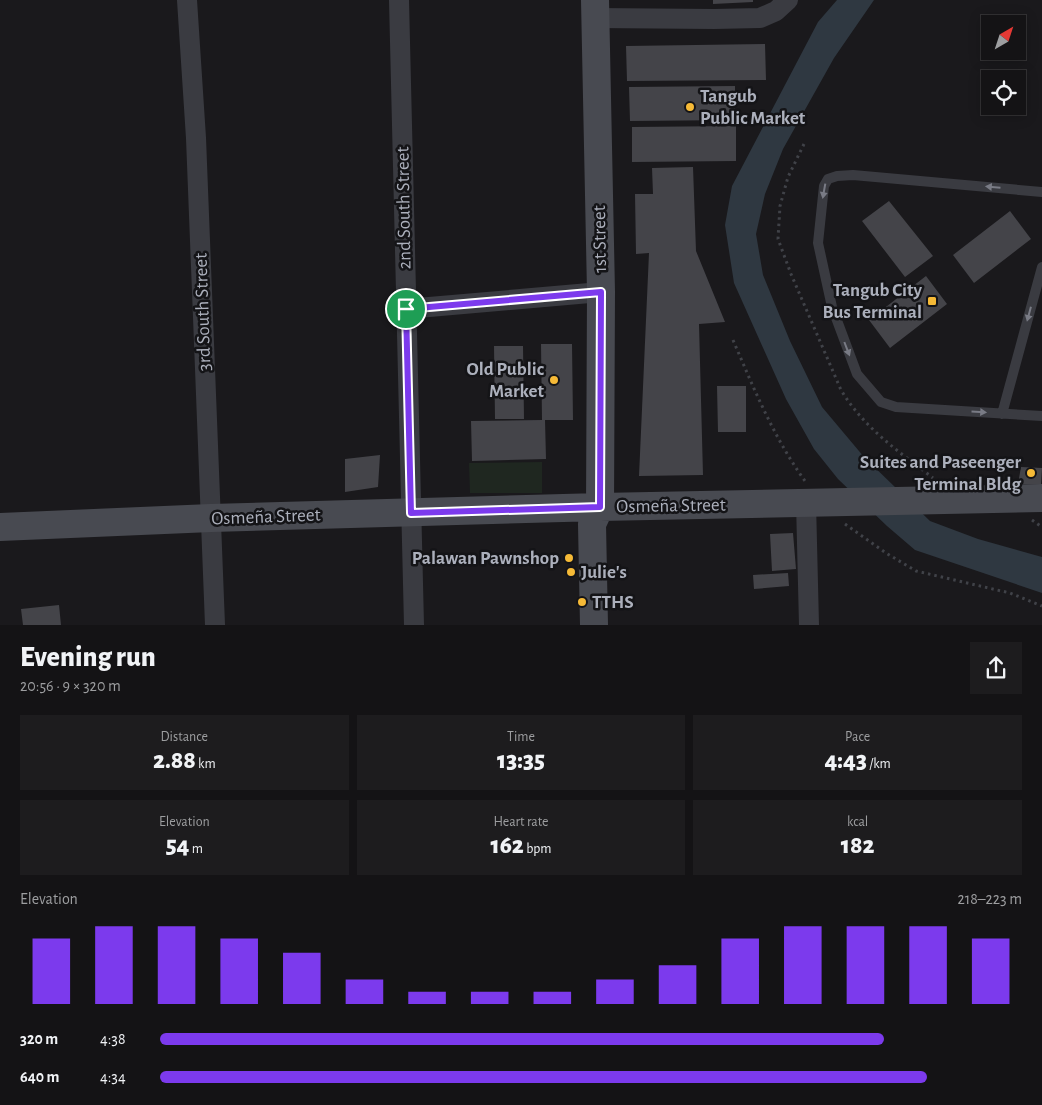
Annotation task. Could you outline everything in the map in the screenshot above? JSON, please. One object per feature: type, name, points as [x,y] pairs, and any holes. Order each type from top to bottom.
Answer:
[{"type":"main road","name":"1st Street","points":[[594,625],[592,524],[600,507],[601,292],[595,9]]},
{"type":"main road","name":"Osmeña Street","points":[[0,527],[212,518],[600,507],[1042,498]]},
{"type":"main road","name":"1st Street","points":[[600,507],[608,524],[612,625]]},
{"type":"street","name":"3rd South Street","points":[[187,0],[196,138],[215,625]]},
{"type":"street","name":"2nd South Street","points":[[399,0],[414,625]]},
{"type":"street","points":[[595,9],[714,20],[760,18],[776,11],[788,0]]},
{"type":"street","points":[[406,309],[601,292]]},
{"type":"street","points":[[809,625],[821,502]]},
{"type":"lane","points":[[1042,192],[853,175],[837,176],[828,179],[824,186],[818,243],[832,308],[857,374],[881,402],[896,407],[1042,416]]},
{"type":"lane","points":[[1002,414],[1042,267]]},
{"type":"path","points":[[734,340],[760,404],[780,443],[821,502],[838,519],[886,553],[916,571],[1010,593],[1042,606]]},
{"type":"shaded area","points":[[837,0],[874,0],[834,58],[783,149],[765,194],[756,234],[763,275],[790,341],[822,407],[864,457],[930,521],[978,539],[1042,557],[1042,593],[915,550],[838,479],[814,449],[786,399],[734,283],[725,225],[732,186],[818,22]]},
{"type":"shaded area","points":[[542,462],[542,493],[470,493],[469,463]]},
{"type":"building","points":[[713,0],[753,0],[753,2],[713,4]]},
{"type":"building","points":[[765,44],[766,80],[627,81],[626,46]]},
{"type":"building","points":[[735,86],[735,120],[630,121],[629,87]]},
{"type":"building","points":[[736,126],[736,161],[632,162],[632,127]]},
{"type":"building","points":[[693,167],[696,251],[725,322],[699,324],[703,475],[639,476],[649,253],[636,254],[635,194],[653,194],[652,168]]},
{"type":"building","points":[[889,201],[933,256],[905,277],[862,221]]},
{"type":"building","points":[[1010,211],[1031,239],[974,283],[953,255]]},
{"type":"building","points":[[926,276],[947,304],[890,348],[869,320]]},
{"type":"building","points":[[541,344],[572,344],[573,420],[545,420],[546,459],[472,461],[471,421],[542,420]]},
{"type":"building","points":[[494,346],[523,346],[524,419],[495,419]]},
{"type":"building","points":[[717,386],[746,386],[746,432],[718,432]]},
{"type":"building","points":[[380,455],[378,487],[345,492],[345,459]]},
{"type":"building","name":"Suites and Paseenger Terminal Bldg","points":[[1021,467],[1042,468],[1041,484],[1018,484]]},
{"type":"building","points":[[793,533],[796,569],[772,571],[770,534]]},
{"type":"building","points":[[788,573],[789,586],[754,589],[753,575]]},
{"type":"building","points":[[59,605],[61,625],[23,625],[21,609]]},
{"type":"place","name":"Tangub Public Market","points":[[690,107]]},
{"type":"place","name":"Tangub City Bus Terminal","points":[[932,301]]},
{"type":"place","name":"Old Public Market","points":[[554,380]]},
{"type":"place","name":"Suites and Paseenger Terminal Bldg","points":[[1031,473]]},
{"type":"place","name":"Palawan Pawnshop","points":[[569,558]]},
{"type":"place","name":"Julie's","points":[[571,572]]},
{"type":"place","name":"TTHS","points":[[582,602]]},
{"type":"route","points":[[601,292],[600,507],[411,513],[406,309],[601,292]]}]
